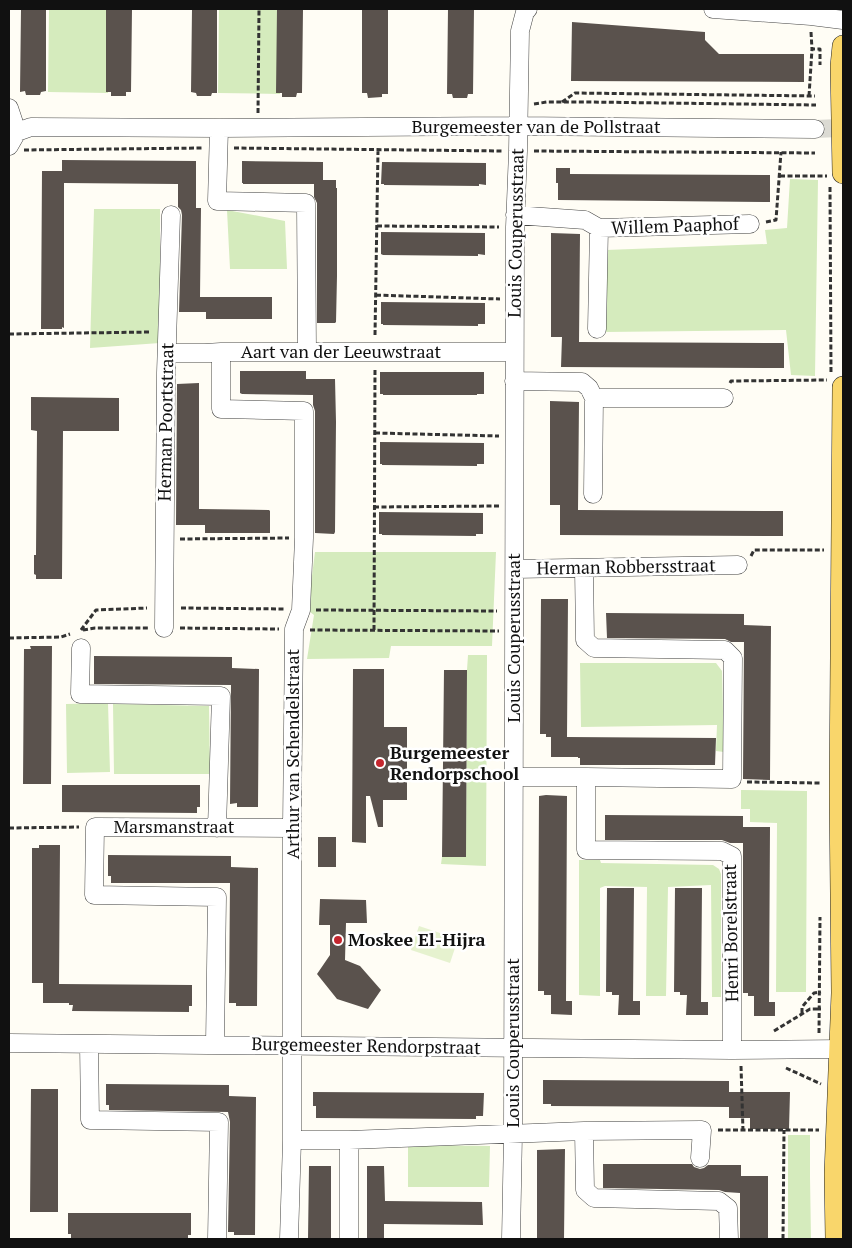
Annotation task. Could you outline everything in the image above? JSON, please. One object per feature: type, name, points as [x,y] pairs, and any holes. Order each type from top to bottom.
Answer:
[{"type":"main road","points":[[836,175],[842,56]]},
{"type":"main road","points":[[836,1239],[836,1174],[842,1049],[837,384]]},
{"type":"street","name":"Louis Couperusstraat","points":[[511,1239],[513,1134],[515,221],[520,31],[525,12],[528,9]]},
{"type":"street","points":[[714,9],[843,20]]},
{"type":"street","points":[[9,108],[14,143]]},
{"type":"street","name":"Burgemeester van de Pollstraat","points":[[14,143],[31,127],[519,126],[815,128]]},
{"type":"street","points":[[219,128],[217,202],[306,203],[307,352]]},
{"type":"street","name":"Herman Poortstraat","points":[[164,628],[170,216]]},
{"type":"street","name":"Willem Paaphof","points":[[515,221],[585,220],[599,228],[750,224]]},
{"type":"street","name":"Willem Paaphof","points":[[597,330],[599,228]]},
{"type":"street","name":"Arthur van Schendelstraat","points":[[221,352],[221,409],[304,411],[304,538],[301,610],[294,630],[292,1140],[289,1239]]},
{"type":"street","name":"Aart van der Leeuwstraat","points":[[167,353],[514,352]]},
{"type":"street","points":[[514,381],[582,382],[589,388],[594,398],[593,494]]},
{"type":"street","points":[[594,398],[724,398]]},
{"type":"street","name":"Herman Robbersstraat","points":[[514,569],[738,565]]},
{"type":"street","points":[[514,778],[732,779],[733,658],[725,650],[594,648],[585,640],[584,568]]},
{"type":"street","points":[[81,648],[80,694],[221,696],[217,828]]},
{"type":"street","name":"Henri Borelstraat","points":[[586,777],[586,850],[722,850],[732,856],[740,1050]]},
{"type":"street","name":"Marsmanstraat","points":[[215,1044],[217,897],[94,895],[95,827],[292,828]]},
{"type":"street","name":"Burgemeester Rendorpstraat","points":[[9,1043],[740,1050],[842,1049]]},
{"type":"street","points":[[89,1044],[90,1120],[219,1122],[217,1239]]},
{"type":"street","points":[[292,1140],[349,1140],[584,1131],[702,1130],[700,1158]]},
{"type":"street","points":[[584,1131],[585,1190],[594,1198],[719,1201],[728,1208],[728,1239]]},
{"type":"street","points":[[349,1140],[349,1239]]},
{"type":"path","points":[[257,148],[259,9]]},
{"type":"path","points":[[810,96],[811,16]]},
{"type":"path","points":[[812,49],[820,49],[820,66],[842,56]]},
{"type":"path","points":[[561,102],[575,92],[816,96]]},
{"type":"path","points":[[14,143],[378,150],[815,153]]},
{"type":"path","points":[[374,630],[374,352],[378,150]]},
{"type":"path","points":[[750,224],[776,220],[781,152]]},
{"type":"path","points":[[780,176],[836,175]]},
{"type":"path","points":[[377,226],[515,221]]},
{"type":"path","points":[[376,295],[514,299]]},
{"type":"path","points":[[9,334],[167,332]]},
{"type":"path","points":[[724,398],[731,381],[837,384]]},
{"type":"path","points":[[374,433],[514,436]]},
{"type":"path","points":[[374,507],[514,506]]},
{"type":"path","points":[[165,539],[304,538]]},
{"type":"path","points":[[738,565],[748,561],[754,550],[829,550]]},
{"type":"path","points":[[9,638],[61,637]]},
{"type":"path","points":[[732,779],[739,782],[824,783]]},
{"type":"path","points":[[9,828],[95,827]]},
{"type":"path","points":[[802,1013],[802,1007],[814,993],[819,992]]},
{"type":"path","points":[[743,1130],[740,1050],[802,1013],[810,1009],[819,1009]]},
{"type":"path","points":[[781,1066],[818,1083],[839,1085]]},
{"type":"path","points":[[702,1130],[819,1130]]},
{"type":"path","points":[[783,1239],[784,1130]]},
{"type":"green space","points":[[49,9],[109,9],[108,93],[48,92]]},
{"type":"green space","points":[[219,9],[281,9],[280,94],[218,93]]},
{"type":"green space","points":[[790,179],[818,180],[815,376],[791,375],[786,330],[605,332],[606,250],[767,244],[765,230],[787,228]]},
{"type":"green space","points":[[94,209],[160,209],[160,343],[90,348]]},
{"type":"green space","points":[[227,210],[285,221],[287,269],[230,269]]},
{"type":"green space","points":[[315,552],[496,552],[492,646],[391,646],[389,658],[307,659],[314,615],[308,607]]},
{"type":"green space","points":[[468,655],[487,655],[486,866],[441,864],[442,857],[466,857]]},
{"type":"green space","points":[[580,663],[716,663],[722,671],[724,752],[716,751],[717,725],[581,727]]},
{"type":"green space","points":[[108,703],[110,772],[67,773],[66,704]]},
{"type":"green space","points":[[113,704],[209,706],[210,774],[114,774]]},
{"type":"green space","points":[[741,790],[807,791],[806,992],[776,992],[777,823],[750,822],[750,809],[741,809]]},
{"type":"green space","points":[[579,860],[600,860],[601,863],[713,865],[719,869],[721,874],[721,997],[712,997],[711,885],[668,887],[666,996],[646,996],[647,887],[605,886],[600,888],[600,996],[579,995]]},
{"type":"green space","points":[[419,926],[458,939],[450,963],[411,950]]},
{"type":"green space","points":[[788,1135],[810,1135],[811,1239],[788,1239]]},
{"type":"green space","points":[[408,1145],[490,1146],[489,1187],[408,1187]]},
{"type":"building","points":[[21,9],[46,9],[46,91],[41,92],[40,95],[26,95],[25,91],[20,92]]},
{"type":"building","points":[[106,9],[132,9],[131,92],[126,92],[126,96],[111,96],[111,92],[106,92]]},
{"type":"building","points":[[192,9],[217,9],[217,93],[212,93],[211,96],[197,96],[196,93],[191,92]]},
{"type":"building","points":[[277,9],[303,9],[302,93],[297,93],[296,97],[282,97],[282,93],[276,93]]},
{"type":"building","points":[[362,9],[388,9],[388,94],[382,94],[382,97],[368,98],[367,93],[362,93]]},
{"type":"building","points":[[448,9],[474,9],[473,94],[468,94],[467,98],[453,98],[452,94],[447,94]]},
{"type":"building","points":[[572,22],[705,32],[705,40],[719,54],[804,54],[804,82],[571,81]]},
{"type":"building","points":[[62,160],[196,161],[196,208],[201,208],[200,297],[272,297],[272,319],[206,319],[206,312],[179,312],[182,215],[178,207],[178,184],[64,183],[64,328],[41,329],[42,171],[62,171]]},
{"type":"building","points":[[242,161],[323,162],[323,180],[336,180],[337,276],[335,323],[317,323],[317,203],[314,197],[314,184],[243,184]]},
{"type":"building","points":[[382,162],[486,163],[486,185],[384,185],[381,184]]},
{"type":"building","points":[[556,168],[570,168],[570,174],[770,175],[770,202],[558,200]]},
{"type":"building","points":[[381,232],[485,233],[485,255],[383,255],[381,254]]},
{"type":"building","points":[[551,233],[580,234],[579,342],[784,343],[784,368],[561,367],[562,337],[551,337]]},
{"type":"building","points":[[381,302],[485,303],[485,324],[478,324],[478,326],[383,325],[381,324]]},
{"type":"building","points":[[240,371],[306,371],[306,379],[335,379],[334,534],[315,533],[315,411],[313,395],[242,394],[240,393]]},
{"type":"building","points":[[380,372],[484,372],[484,394],[383,395],[380,394]]},
{"type":"building","points":[[199,383],[199,509],[269,510],[270,533],[205,533],[205,525],[176,525],[177,384]]},
{"type":"building","points":[[31,397],[119,398],[119,431],[63,431],[62,579],[36,579],[34,574],[34,555],[36,555],[37,431],[31,430]]},
{"type":"building","points":[[550,401],[579,402],[578,510],[783,511],[783,536],[560,535],[560,505],[550,505]]},
{"type":"building","points":[[380,442],[484,443],[484,464],[477,464],[477,466],[382,465],[380,464]]},
{"type":"building","points":[[379,512],[483,513],[483,534],[476,534],[476,536],[382,535],[379,534]]},
{"type":"building","points":[[541,599],[568,599],[567,737],[716,738],[715,765],[580,765],[580,758],[578,757],[551,757],[551,737],[546,737],[546,734],[540,734]]},
{"type":"building","points":[[606,613],[744,614],[744,625],[771,626],[770,780],[743,779],[744,642],[731,642],[725,639],[607,638]]},
{"type":"building","points":[[30,646],[52,646],[51,784],[23,784],[24,649],[31,649]]},
{"type":"building","points":[[94,656],[232,657],[232,668],[259,669],[258,807],[237,807],[237,803],[230,804],[231,685],[94,684]]},
{"type":"building","points":[[353,669],[384,669],[384,727],[407,727],[407,800],[383,800],[383,827],[378,827],[370,796],[366,796],[366,843],[352,842]]},
{"type":"building","points":[[444,670],[467,670],[466,857],[442,857]]},
{"type":"building","points":[[62,785],[200,785],[200,807],[197,807],[197,813],[62,812]]},
{"type":"building","points":[[539,796],[567,796],[566,1001],[572,1001],[572,1015],[551,1014],[551,995],[544,995],[544,991],[538,991]]},
{"type":"building","points":[[605,815],[743,816],[743,827],[770,827],[769,1002],[775,1002],[775,1016],[754,1016],[754,996],[748,996],[748,993],[743,993],[743,843],[730,843],[722,840],[605,840]]},
{"type":"building","points":[[318,837],[336,837],[336,867],[318,867]]},
{"type":"building","points":[[39,845],[60,845],[59,984],[192,985],[192,1006],[189,1006],[189,1012],[72,1011],[73,1005],[69,1005],[69,1003],[43,1003],[43,983],[32,983],[32,848],[39,848]]},
{"type":"building","points":[[108,855],[231,856],[231,867],[258,868],[257,1006],[236,1006],[236,1003],[229,1003],[230,883],[111,883],[111,876],[108,876]]},
{"type":"building","points":[[607,888],[634,888],[633,1001],[640,1001],[640,1015],[618,1015],[619,995],[612,995],[612,992],[606,992]]},
{"type":"building","points":[[675,888],[702,888],[701,1002],[708,1002],[708,1015],[686,1015],[687,995],[680,995],[680,992],[674,992]]},
{"type":"building","name":"Moskee El-Hijra","points":[[320,899],[366,900],[367,923],[346,923],[345,960],[360,966],[381,990],[368,1009],[337,999],[317,974],[330,955],[330,925],[319,925]]},
{"type":"building","points":[[543,1080],[729,1081],[729,1092],[790,1092],[789,1129],[750,1129],[750,1118],[729,1118],[729,1107],[551,1106],[551,1104],[543,1104]]},
{"type":"building","points":[[106,1084],[229,1085],[229,1096],[256,1097],[255,1235],[234,1235],[234,1232],[228,1232],[230,1122],[228,1112],[109,1110],[109,1105],[106,1105]]},
{"type":"building","points":[[31,1089],[58,1089],[58,1212],[30,1212]]},
{"type":"building","points":[[313,1092],[484,1093],[483,1116],[476,1116],[476,1119],[316,1118],[316,1106],[313,1106]]},
{"type":"building","points":[[565,1149],[564,1239],[537,1239],[537,1150]]},
{"type":"building","points":[[603,1164],[692,1164],[700,1169],[708,1165],[741,1165],[741,1176],[768,1176],[768,1239],[740,1239],[740,1193],[719,1190],[603,1188]]},
{"type":"building","points":[[309,1166],[331,1166],[331,1239],[308,1239]]},
{"type":"building","points":[[367,1166],[384,1166],[385,1201],[482,1202],[483,1225],[384,1224],[384,1239],[367,1239]]},
{"type":"building","points":[[68,1213],[191,1213],[191,1235],[188,1235],[188,1239],[71,1239],[71,1234],[68,1234]]},
{"type":"tunnel","points":[[815,129],[843,128]]},
{"type":"place","name":"Burgemeester Rendorpschool","points":[[380,763]]},
{"type":"place","name":"Moskee El-Hijra","points":[[338,940]]}]
